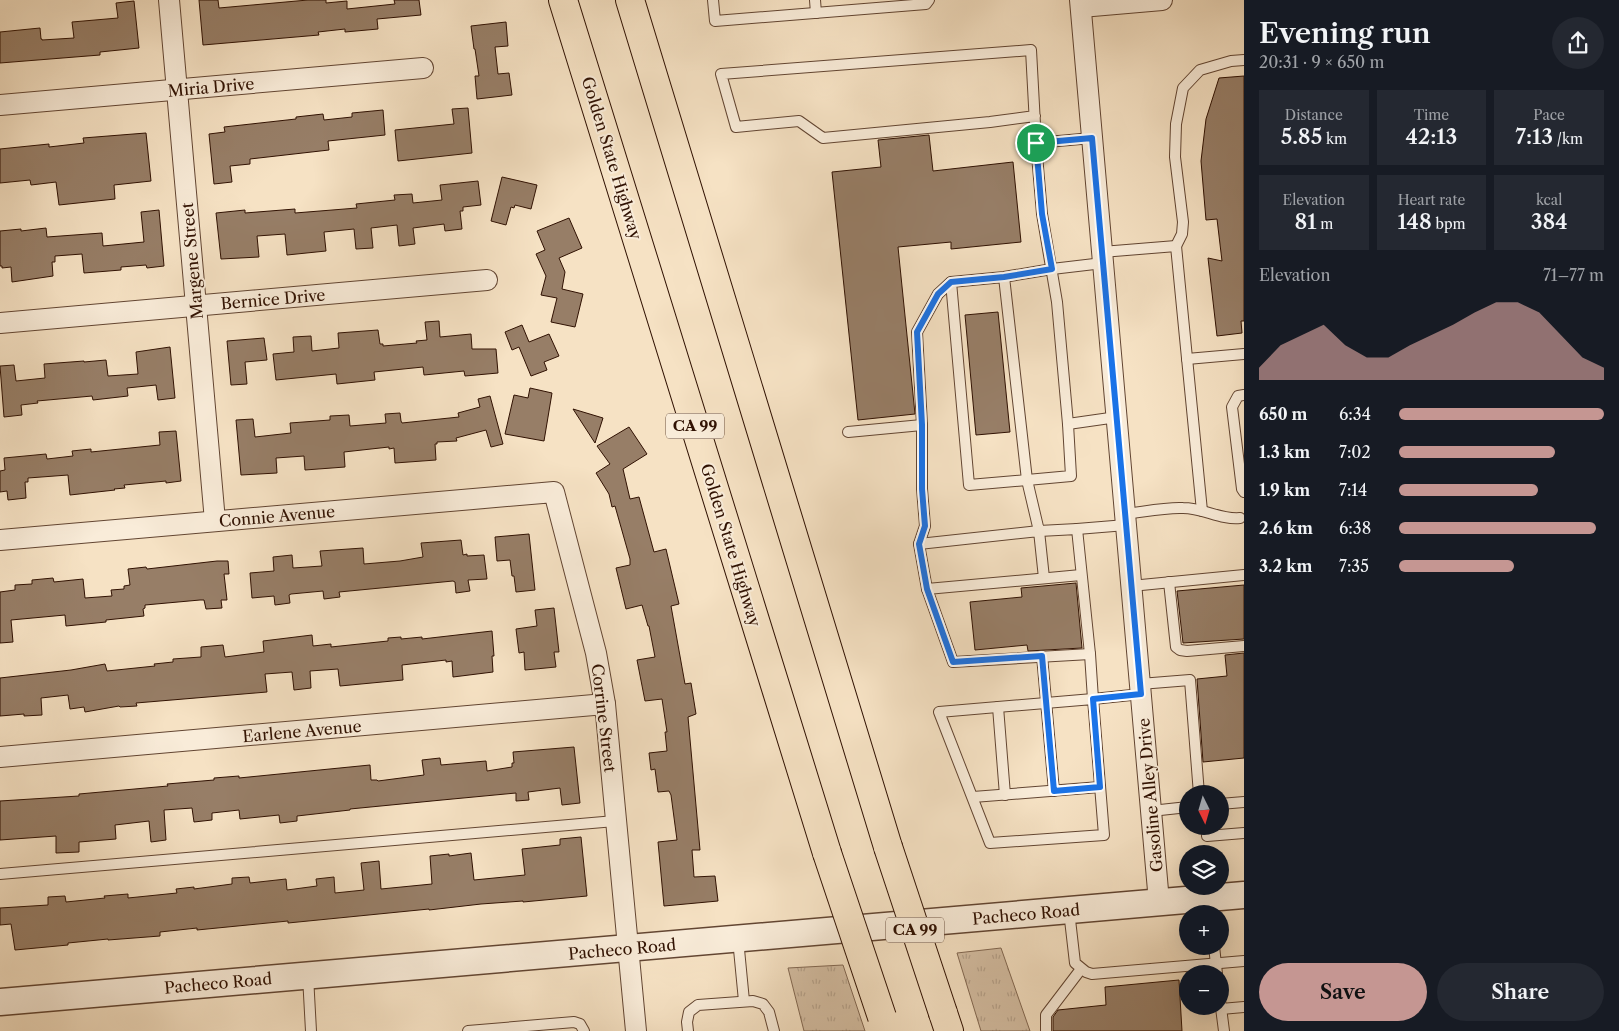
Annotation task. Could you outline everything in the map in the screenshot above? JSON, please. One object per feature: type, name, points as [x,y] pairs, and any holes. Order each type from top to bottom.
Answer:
[{"type":"highway","name":"Golden State Highway","points":[[563,0],[827,853],[884,1024]]},
{"type":"highway","name":"CA 99","points":[[630,0],[888,847],[946,1022]]},
{"type":"street","name":"Margene Street","points":[[169,0],[215,521]]},
{"type":"street","points":[[1080,4],[1162,0]]},
{"type":"street","name":"Gasoline Alley Drive","points":[[1080,4],[1159,902]]},
{"type":"street","name":"Miria Drive","points":[[0,105],[423,68]]},
{"type":"street","name":"Bernice Drive","points":[[0,323],[487,280]]},
{"type":"street","name":"Connie Avenue","points":[[0,540],[554,492]]},
{"type":"street","name":"Corrine Street","points":[[554,492],[596,653],[605,704],[636,1031]]},
{"type":"street","name":"Earlene Avenue","points":[[0,757],[605,704]]},
{"type":"street","name":"Pacheco Road","points":[[0,1002],[1159,902],[1211,902],[1244,895]]},
{"type":"lane","points":[[713,0],[714,21],[926,4],[929,0]]},
{"type":"lane","points":[[815,0],[816,13]]},
{"type":"lane","points":[[951,282],[969,485],[1071,476],[1057,302],[1042,214],[1031,50],[721,74],[736,127],[799,121],[823,138],[1035,116]]},
{"type":"lane","points":[[1202,511],[1176,246],[1182,234],[1183,222],[1174,157],[1176,124],[1183,88],[1200,70],[1231,61],[1244,60]]},
{"type":"lane","points":[[1036,143],[1092,138]]},
{"type":"lane","points":[[1090,654],[953,662],[927,589],[919,544],[925,526],[917,332],[938,294],[951,282],[1004,277],[1052,269],[1102,257],[1176,246]]},
{"type":"lane","points":[[1004,277],[1027,480],[1039,531],[1044,578]]},
{"type":"lane","points":[[1187,359],[1244,354]]},
{"type":"lane","points":[[1244,395],[1238,396],[1232,407],[1240,449],[1242,489],[1244,492]]},
{"type":"lane","points":[[1068,424],[1117,417]]},
{"type":"lane","points":[[848,432],[922,425]]},
{"type":"lane","points":[[919,544],[1039,531],[1077,529],[1183,508],[1230,519],[1240,518]]},
{"type":"lane","points":[[1077,529],[1090,654],[1093,699],[1104,835],[990,843],[940,712],[1093,699],[1190,680],[1198,785]]},
{"type":"lane","points":[[927,589],[1082,575]]},
{"type":"lane","points":[[1132,586],[1244,575]]},
{"type":"lane","points":[[1169,582],[1176,647],[1187,651],[1244,646]]},
{"type":"lane","points":[[1042,656],[1054,791]]},
{"type":"lane","points":[[998,707],[1005,795]]},
{"type":"lane","points":[[973,798],[1100,787]]},
{"type":"lane","points":[[1229,803],[1244,802]]},
{"type":"lane","points":[[1151,811],[1179,808]]},
{"type":"lane","points":[[0,874],[615,820]]},
{"type":"lane","points":[[1207,836],[1244,833]]},
{"type":"lane","points":[[1069,910],[1075,963],[1081,969],[1092,974],[1179,970]]},
{"type":"lane","points":[[738,939],[744,1001]]},
{"type":"lane","points":[[1228,965],[1244,961]]},
{"type":"lane","points":[[1046,1031],[1046,1015],[1081,969]]},
{"type":"lane","points":[[308,975],[312,1031]]},
{"type":"lane","points":[[688,1031],[689,1012],[698,1006],[744,1001],[764,1004],[769,1012],[774,1031]]},
{"type":"lane","points":[[1229,1005],[1244,1007]]},
{"type":"lane","points":[[1222,1015],[1224,1031]]},
{"type":"lane","points":[[468,1031],[574,1022],[580,1024],[584,1031]]},
{"type":"green space","points":[[1001,948],[1030,1031],[981,1031],[957,953]]},
{"type":"green space","points":[[843,965],[865,1031],[804,1031],[788,968]]},
{"type":"building","points":[[199,0],[218,0],[219,8],[308,0],[326,0],[326,3],[347,1],[347,9],[395,4],[394,0],[419,0],[421,15],[377,19],[378,29],[345,32],[345,29],[318,32],[319,35],[203,45]]},
{"type":"building","points":[[134,1],[139,48],[100,52],[100,55],[0,63],[0,32],[40,28],[42,40],[74,38],[72,22],[118,18],[116,3]]},
{"type":"building","points":[[506,22],[508,46],[495,47],[498,74],[509,73],[512,95],[477,99],[475,76],[479,76],[471,26]]},
{"type":"building","points":[[1244,76],[1244,321],[1241,321],[1242,333],[1217,336],[1208,258],[1222,261],[1217,219],[1206,220],[1201,161],[1206,119],[1219,78]]},
{"type":"building","points":[[468,108],[472,153],[398,161],[395,130],[454,124],[452,109]]},
{"type":"building","points":[[383,110],[385,135],[328,141],[329,150],[250,159],[250,164],[230,166],[232,182],[214,184],[209,134],[225,132],[224,127],[323,114],[324,120],[352,117],[352,113]]},
{"type":"building","points":[[146,133],[151,181],[114,185],[115,199],[59,205],[56,182],[31,185],[30,180],[0,183],[0,149],[49,144],[49,147],[84,143],[83,138]]},
{"type":"building","points":[[929,135],[933,171],[1013,162],[1021,242],[951,249],[951,242],[898,247],[915,414],[858,420],[832,172],[881,167],[878,140]]},
{"type":"building","points":[[502,177],[537,185],[531,209],[515,205],[514,208],[511,207],[506,225],[491,221]]},
{"type":"building","points":[[478,181],[481,205],[463,207],[463,211],[460,211],[462,229],[445,231],[444,224],[413,228],[415,244],[399,246],[397,225],[371,228],[373,248],[356,249],[354,229],[324,232],[326,251],[287,255],[285,234],[257,236],[259,257],[221,259],[216,213],[245,210],[245,213],[295,209],[295,213],[357,208],[356,204],[395,200],[394,195],[412,194],[413,203],[442,200],[440,185]]},
{"type":"building","points":[[159,210],[164,266],[147,268],[146,265],[121,267],[121,270],[84,273],[82,254],[55,256],[55,262],[52,262],[53,276],[12,282],[11,267],[2,268],[0,266],[0,231],[46,228],[47,237],[102,233],[103,246],[144,242],[141,212]]},
{"type":"building","points":[[569,218],[582,248],[559,258],[565,272],[562,289],[583,294],[575,327],[551,322],[557,298],[541,295],[546,276],[536,254],[545,250],[537,231]]},
{"type":"building","points":[[998,312],[1010,432],[976,435],[965,315]]},
{"type":"building","points":[[439,321],[440,337],[471,334],[472,349],[496,349],[498,373],[465,376],[464,371],[424,375],[423,367],[374,372],[375,380],[337,384],[336,374],[276,380],[273,354],[294,352],[293,337],[311,336],[312,351],[339,348],[338,333],[378,330],[380,344],[383,344],[383,346],[417,343],[416,341],[427,340],[425,322]]},
{"type":"building","points":[[522,325],[529,342],[549,334],[559,356],[544,362],[547,370],[531,376],[519,347],[512,350],[505,332]]},
{"type":"building","points":[[264,338],[267,360],[245,362],[247,384],[231,385],[227,341]]},
{"type":"building","points":[[170,347],[175,398],[158,400],[156,385],[127,388],[128,396],[93,400],[92,396],[37,401],[38,403],[21,405],[22,415],[4,417],[0,366],[14,365],[16,381],[45,378],[44,364],[84,361],[106,360],[108,376],[138,374],[136,352]]},
{"type":"building","points":[[530,388],[552,393],[544,441],[505,434],[514,395],[528,398]]},
{"type":"building","points":[[490,396],[503,444],[491,447],[486,430],[456,438],[457,441],[437,442],[435,444],[436,460],[395,463],[394,448],[389,449],[389,447],[344,452],[345,467],[305,470],[304,456],[276,458],[277,473],[241,475],[236,420],[253,419],[255,437],[291,433],[290,423],[330,420],[330,416],[349,415],[350,426],[386,423],[385,414],[400,413],[402,423],[459,417],[458,413],[480,407],[478,399]]},
{"type":"building","points":[[573,409],[603,418],[595,443]]},
{"type":"building","points":[[629,427],[647,454],[623,469],[630,499],[639,497],[654,552],[666,549],[679,604],[671,606],[685,684],[691,683],[696,714],[688,717],[700,850],[692,850],[694,877],[715,876],[718,901],[664,906],[658,842],[677,840],[671,795],[669,791],[658,792],[655,769],[651,770],[649,753],[667,751],[665,732],[667,732],[662,699],[645,701],[637,660],[655,657],[649,626],[642,605],[626,609],[616,568],[630,565],[630,559],[615,506],[612,507],[609,494],[596,473],[610,464],[597,446]]},
{"type":"building","points":[[176,431],[181,481],[124,485],[125,488],[115,490],[70,495],[68,475],[28,478],[28,482],[25,482],[26,498],[8,500],[7,491],[0,492],[0,471],[5,470],[4,458],[46,454],[47,459],[73,456],[72,451],[91,449],[91,452],[160,445],[159,432]]},
{"type":"building","points":[[529,534],[535,590],[516,592],[510,560],[497,561],[495,537]]},
{"type":"building","points":[[461,540],[463,555],[484,555],[487,579],[468,580],[470,591],[456,593],[455,582],[453,581],[339,592],[340,597],[324,599],[323,591],[291,594],[289,595],[290,603],[275,605],[274,596],[252,598],[250,573],[274,571],[273,557],[292,555],[293,568],[322,566],[320,551],[363,548],[364,564],[400,561],[423,557],[421,543]]},
{"type":"building","points":[[228,561],[229,574],[224,574],[227,600],[221,600],[222,608],[206,609],[204,600],[200,600],[145,605],[143,609],[144,616],[106,620],[106,622],[66,626],[65,615],[11,620],[13,642],[0,643],[0,592],[15,590],[15,585],[32,584],[32,580],[53,578],[54,582],[83,579],[85,598],[112,596],[111,590],[124,589],[124,586],[130,585],[128,569],[146,567],[147,569]]},
{"type":"building","points":[[1076,583],[1082,648],[1028,651],[1027,645],[975,650],[970,602],[1022,597],[1021,588]]},
{"type":"building","points":[[1244,585],[1244,639],[1183,643],[1177,591]]},
{"type":"building","points":[[554,608],[559,652],[554,652],[556,667],[525,670],[524,652],[519,653],[516,629],[537,626],[535,610]]},
{"type":"building","points":[[492,631],[493,672],[453,677],[452,661],[446,662],[446,660],[402,665],[403,680],[340,686],[338,669],[310,671],[311,688],[294,690],[292,672],[265,674],[267,692],[136,703],[137,706],[119,706],[85,712],[84,707],[70,709],[68,695],[41,698],[42,715],[0,716],[0,678],[105,664],[107,671],[155,666],[154,664],[173,662],[173,659],[201,657],[201,647],[223,645],[225,657],[264,652],[263,641],[312,635],[313,646],[331,644],[331,647],[388,641],[388,638],[422,637],[422,639]]},
{"type":"building","points":[[1244,653],[1244,758],[1203,762],[1197,679],[1227,676],[1225,655]]},
{"type":"building","points":[[574,747],[580,803],[562,805],[560,788],[528,792],[529,800],[516,801],[516,793],[350,809],[297,816],[297,821],[280,823],[279,815],[240,819],[239,810],[212,813],[212,820],[194,822],[192,808],[164,810],[166,840],[151,842],[149,821],[115,825],[116,839],[79,842],[79,852],[56,853],[56,836],[0,840],[0,801],[79,796],[79,794],[214,780],[214,778],[239,776],[239,778],[370,765],[371,780],[378,781],[424,775],[422,760],[440,758],[441,765],[486,761],[487,771],[512,767],[512,763],[514,763],[513,752]]},
{"type":"building","points":[[581,837],[587,896],[481,904],[288,923],[288,921],[197,930],[197,928],[160,932],[160,936],[108,939],[15,950],[11,924],[0,925],[0,908],[48,905],[48,897],[65,896],[66,902],[128,894],[128,898],[177,893],[176,889],[194,887],[194,889],[232,884],[232,878],[249,877],[250,883],[286,879],[287,890],[317,886],[316,879],[334,877],[335,893],[364,890],[361,863],[379,861],[381,889],[432,884],[430,856],[449,854],[449,856],[471,853],[474,880],[525,875],[522,849],[560,845],[560,839]]},
{"type":"building","points":[[1179,980],[1179,1015],[1181,1015],[1182,1031],[1053,1031],[1053,1017],[1058,1010],[1106,1005],[1105,987]]},
{"type":"route","points":[[1092,138],[1141,694],[1093,699],[1100,787],[1054,791],[1042,656],[953,662],[927,589],[919,544],[925,526],[917,332],[938,294],[951,282],[1004,277],[1052,269],[1042,214],[1036,143],[1092,138]]}]
